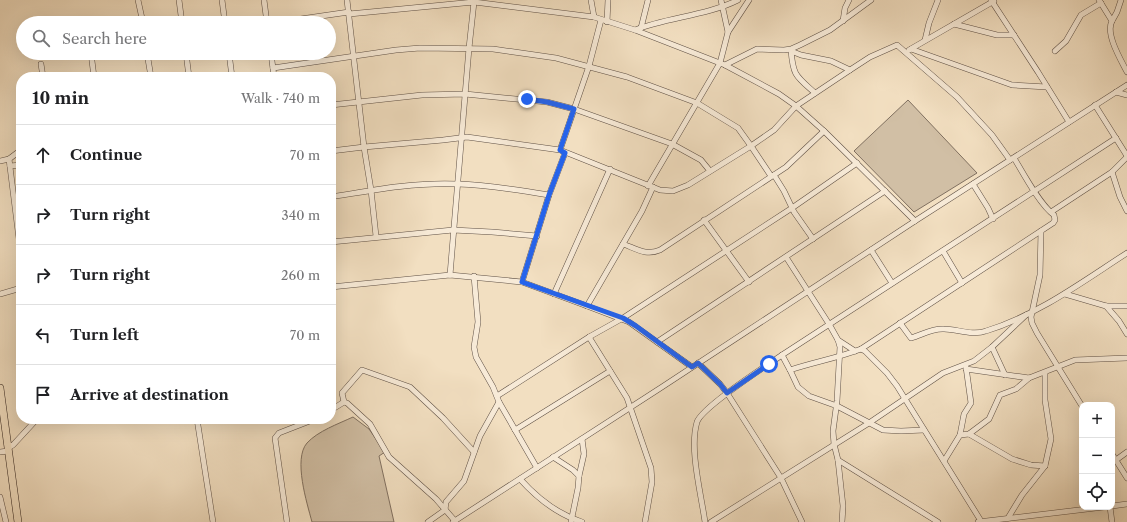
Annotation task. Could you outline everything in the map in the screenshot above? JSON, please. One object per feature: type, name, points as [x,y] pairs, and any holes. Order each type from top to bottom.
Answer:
[{"type":"highway","points":[[0,388],[18,522]]},
{"type":"street","points":[[138,0],[141,16]]},
{"type":"street","points":[[179,0],[181,16]]},
{"type":"street","points":[[222,0],[224,16]]},
{"type":"street","points":[[264,0],[266,16]]},
{"type":"street","points":[[347,0],[376,236]]},
{"type":"street","points":[[507,6],[511,0]]},
{"type":"street","points":[[591,0],[594,17]]},
{"type":"street","points":[[522,282],[574,109],[604,21],[608,0]]},
{"type":"street","points":[[641,28],[648,0]]},
{"type":"street","points":[[587,306],[642,211],[651,186],[672,144],[722,64],[728,32],[724,7],[721,0]]},
{"type":"street","points":[[634,30],[724,7],[738,0]]},
{"type":"street","points":[[728,32],[749,0]]},
{"type":"street","points":[[843,21],[848,0]]},
{"type":"street","points":[[791,50],[821,35],[871,0]]},
{"type":"street","points":[[925,40],[929,23],[938,0]]},
{"type":"street","points":[[905,53],[993,0],[1014,36],[1069,122]]},
{"type":"street","points":[[1121,0],[1110,28],[1115,49],[1127,72]]},
{"type":"street","points":[[450,275],[473,1]]},
{"type":"street","points":[[326,16],[473,1],[594,17],[634,30],[722,64],[779,94],[796,106],[824,131],[915,221]]},
{"type":"street","points":[[1055,51],[1066,41],[1080,16],[1100,2],[1112,21]]},
{"type":"street","points":[[954,24],[997,35],[1014,36]]},
{"type":"street","points":[[336,150],[461,137],[504,142],[562,152],[610,169],[651,186],[666,191],[673,191],[680,189],[751,146],[774,130],[796,106],[870,57],[896,45],[957,97],[1012,159],[1035,192],[1054,215],[1055,220],[1041,231],[861,349],[790,370]]},
{"type":"street","points":[[336,59],[408,49],[493,49],[551,57],[588,66],[661,89],[697,103],[738,128],[772,175],[813,239]]},
{"type":"street","points":[[722,64],[757,49],[791,50],[801,55],[831,61],[850,70]]},
{"type":"street","points":[[911,49],[1012,85],[1047,87]]},
{"type":"street","points":[[791,50],[794,71],[798,78],[815,93]]},
{"type":"street","points":[[92,60],[93,72]]},
{"type":"street","points":[[148,60],[150,72]]},
{"type":"street","points":[[187,60],[188,72]]},
{"type":"street","points":[[230,60],[231,72]]},
{"type":"street","points":[[272,60],[273,72]]},
{"type":"street","points":[[273,68],[327,60]]},
{"type":"street","points":[[41,64],[42,72]]},
{"type":"street","points":[[474,452],[443,418],[410,387],[362,370],[342,393],[344,402],[370,424],[389,457],[436,499],[457,521],[915,221],[1127,85]]},
{"type":"street","points":[[1116,92],[1127,95]]},
{"type":"street","points":[[336,104],[422,95],[465,94],[547,102],[574,109],[672,144],[701,160],[710,171]]},
{"type":"street","points":[[1051,212],[1112,172],[1127,157],[1095,105]]},
{"type":"street","points":[[623,244],[645,253],[652,254],[660,250],[792,162],[824,131]]},
{"type":"street","points":[[705,522],[694,450],[697,422],[700,417],[727,393],[828,324],[1035,192],[1116,138]]},
{"type":"street","points":[[0,161],[10,159],[16,154]]},
{"type":"street","points":[[10,159],[16,214]]},
{"type":"street","points":[[428,522],[445,510],[446,502],[464,481],[480,436],[498,399],[589,337],[623,318],[792,208],[857,163]]},
{"type":"street","points":[[10,166],[16,165]]},
{"type":"street","points":[[554,294],[610,169]]},
{"type":"street","points":[[1112,172],[1120,197],[1127,211]]},
{"type":"street","points":[[336,195],[405,186],[458,184],[504,188],[549,195]]},
{"type":"street","points":[[973,184],[993,219]]},
{"type":"street","points":[[657,342],[885,191]]},
{"type":"street","points":[[704,220],[749,282]]},
{"type":"street","points":[[336,241],[376,236],[453,230],[536,236]]},
{"type":"street","points":[[1041,231],[1040,275],[1032,312],[1032,323],[1080,402]]},
{"type":"street","points":[[871,250],[892,283]]},
{"type":"street","points":[[943,251],[962,283]]},
{"type":"street","points":[[900,323],[912,338],[934,330],[942,329],[978,333],[985,332],[1026,315],[1065,294],[1127,253]]},
{"type":"street","points":[[786,258],[838,340],[840,347],[837,406],[833,431],[843,506],[842,522]]},
{"type":"street","points":[[336,286],[450,275],[474,276],[522,282],[623,318],[692,367]]},
{"type":"street","points":[[474,276],[478,322],[474,347],[475,354],[514,430],[537,468]]},
{"type":"street","points":[[0,294],[16,289]]},
{"type":"street","points":[[1065,294],[1106,306],[1127,306]]},
{"type":"street","points":[[1106,306],[1119,320],[1127,334]]},
{"type":"street","points":[[711,522],[869,423],[943,373],[966,367],[992,347],[1026,315]]},
{"type":"street","points":[[589,337],[623,392],[630,407],[652,472],[652,487],[645,522]]},
{"type":"street","points":[[838,340],[855,351]]},
{"type":"street","points":[[992,347],[1005,375]]},
{"type":"street","points":[[861,349],[867,352],[887,373],[905,399],[980,522],[1079,510]]},
{"type":"street","points":[[782,356],[800,390],[818,400],[837,406],[883,430],[924,430]]},
{"type":"street","points":[[960,435],[969,434],[990,418],[1000,395],[1016,389],[1029,378],[1075,360],[1127,358]]},
{"type":"street","points":[[698,363],[727,393],[781,478],[802,522]]},
{"type":"street","points":[[966,367],[1029,378]]},
{"type":"street","points":[[944,461],[960,435],[963,418],[971,403],[966,367]]},
{"type":"street","points":[[514,430],[610,371]]},
{"type":"street","points":[[1008,518],[1022,494],[1045,466],[1051,439],[1045,400],[1045,373]]},
{"type":"street","points":[[336,407],[344,402]]},
{"type":"street","points":[[0,452],[8,449],[15,443],[32,424]]},
{"type":"street","points":[[198,424],[213,522]]},
{"type":"street","points":[[287,522],[275,438],[279,433],[302,424]]},
{"type":"street","points":[[969,434],[1012,459],[1031,465],[1045,466]]},
{"type":"street","points":[[571,520],[577,499],[579,476],[584,454],[582,439]]},
{"type":"street","points":[[1127,452],[1116,460],[1127,478]]},
{"type":"street","points":[[554,457],[579,476]]},
{"type":"street","points":[[838,460],[938,522]]},
{"type":"street","points":[[520,479],[543,501],[571,520],[582,522]]},
{"type":"street","points":[[0,497],[6,522]]},
{"type":"street","points":[[1115,506],[1127,504]]},
{"type":"street","points":[[1111,510],[1112,522]]},
{"type":"shaded area","points":[[908,100],[977,173],[914,212],[854,151]]},
{"type":"shaded area","points":[[353,417],[369,429],[385,452],[379,456],[394,522],[312,522],[302,481],[301,459],[303,450],[307,443],[317,435],[328,428]]},
{"type":"route","points":[[527,99],[547,102],[574,109],[560,150],[565,153],[549,195],[522,282],[623,318],[692,367],[698,363],[720,384],[727,393],[769,364]]}]
